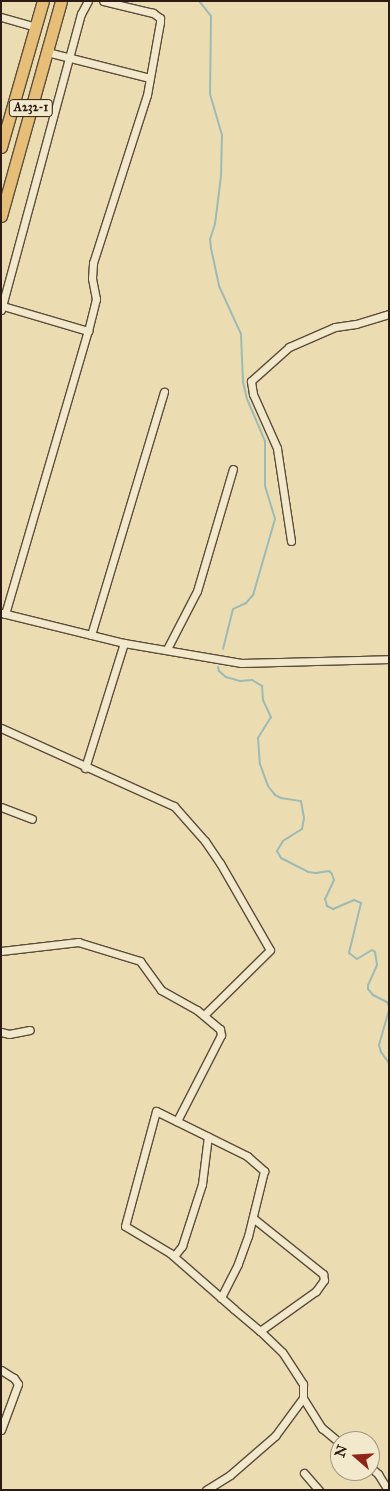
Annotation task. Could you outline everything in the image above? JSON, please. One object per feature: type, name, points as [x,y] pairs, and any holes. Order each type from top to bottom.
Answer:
[{"type":"highway","name":"A232-1","points":[[1,147],[43,1]]},
{"type":"highway","name":"A232-1","points":[[1,216],[61,1]]},
{"type":"street","points":[[88,1],[81,14],[2,308],[88,331]]},
{"type":"street","points":[[103,1],[153,13],[160,18],[147,95],[93,263],[92,278],[96,299],[88,331],[3,613],[124,643],[167,649],[241,664],[389,659]]},
{"type":"street","points":[[1,18],[36,27]]},
{"type":"street","points":[[47,52],[150,78]]},
{"type":"street","points":[[291,541],[277,448],[253,394],[251,382],[289,347],[334,327],[356,324],[389,314]]},
{"type":"street","points":[[91,635],[164,392]]},
{"type":"street","points":[[167,649],[197,591],[233,469]]},
{"type":"street","points":[[85,768],[124,643]]},
{"type":"street","points":[[1,728],[85,768],[174,806],[205,841],[220,863],[251,921],[267,942],[270,950],[204,1015]]},
{"type":"street","points":[[1,807],[32,819]]},
{"type":"street","points":[[1,951],[78,942],[140,961],[161,990],[204,1015],[220,1029],[221,1035],[177,1121]]},
{"type":"street","points":[[1,1032],[9,1034],[30,1030]]},
{"type":"street","points":[[206,1490],[230,1474],[275,1436],[303,1398],[304,1384],[282,1352],[260,1331],[221,1298],[174,1256],[153,1242],[126,1228],[125,1222],[156,1111],[246,1156],[264,1171],[253,1218],[238,1264],[221,1298]]},
{"type":"street","points":[[174,1256],[182,1246],[202,1184],[208,1136]]},
{"type":"street","points":[[253,1218],[323,1274],[324,1280],[316,1291],[260,1331]]},
{"type":"street","points":[[1,1370],[14,1378],[18,1384],[1,1430]]},
{"type":"street","points":[[303,1398],[322,1428],[330,1435]]},
{"type":"street","points":[[304,1473],[319,1490]]},
{"type":"street","points":[[380,1477],[388,1490]]},
{"type":"waterway","points":[[199,1],[211,16],[210,94],[222,135],[221,176],[215,224],[210,239],[211,248],[219,286],[241,334],[243,382],[247,399],[265,441],[265,486],[275,519],[253,595],[246,603],[233,609],[223,649]]},
{"type":"waterway","points":[[218,667],[219,671],[226,677],[240,681],[252,680],[262,686],[263,700],[271,717],[258,738],[260,764],[268,786],[275,795],[281,798],[301,801],[304,818],[302,829],[283,841],[277,851],[281,858],[308,872],[329,871],[332,874],[334,880],[325,899],[327,906],[333,909],[354,900],[361,903],[349,953],[357,959],[372,950],[375,952],[377,965],[368,989],[373,995],[387,1002],[389,1006]]},
{"type":"waterway","points":[[389,1010],[379,1045],[381,1052],[389,1063]]}]
